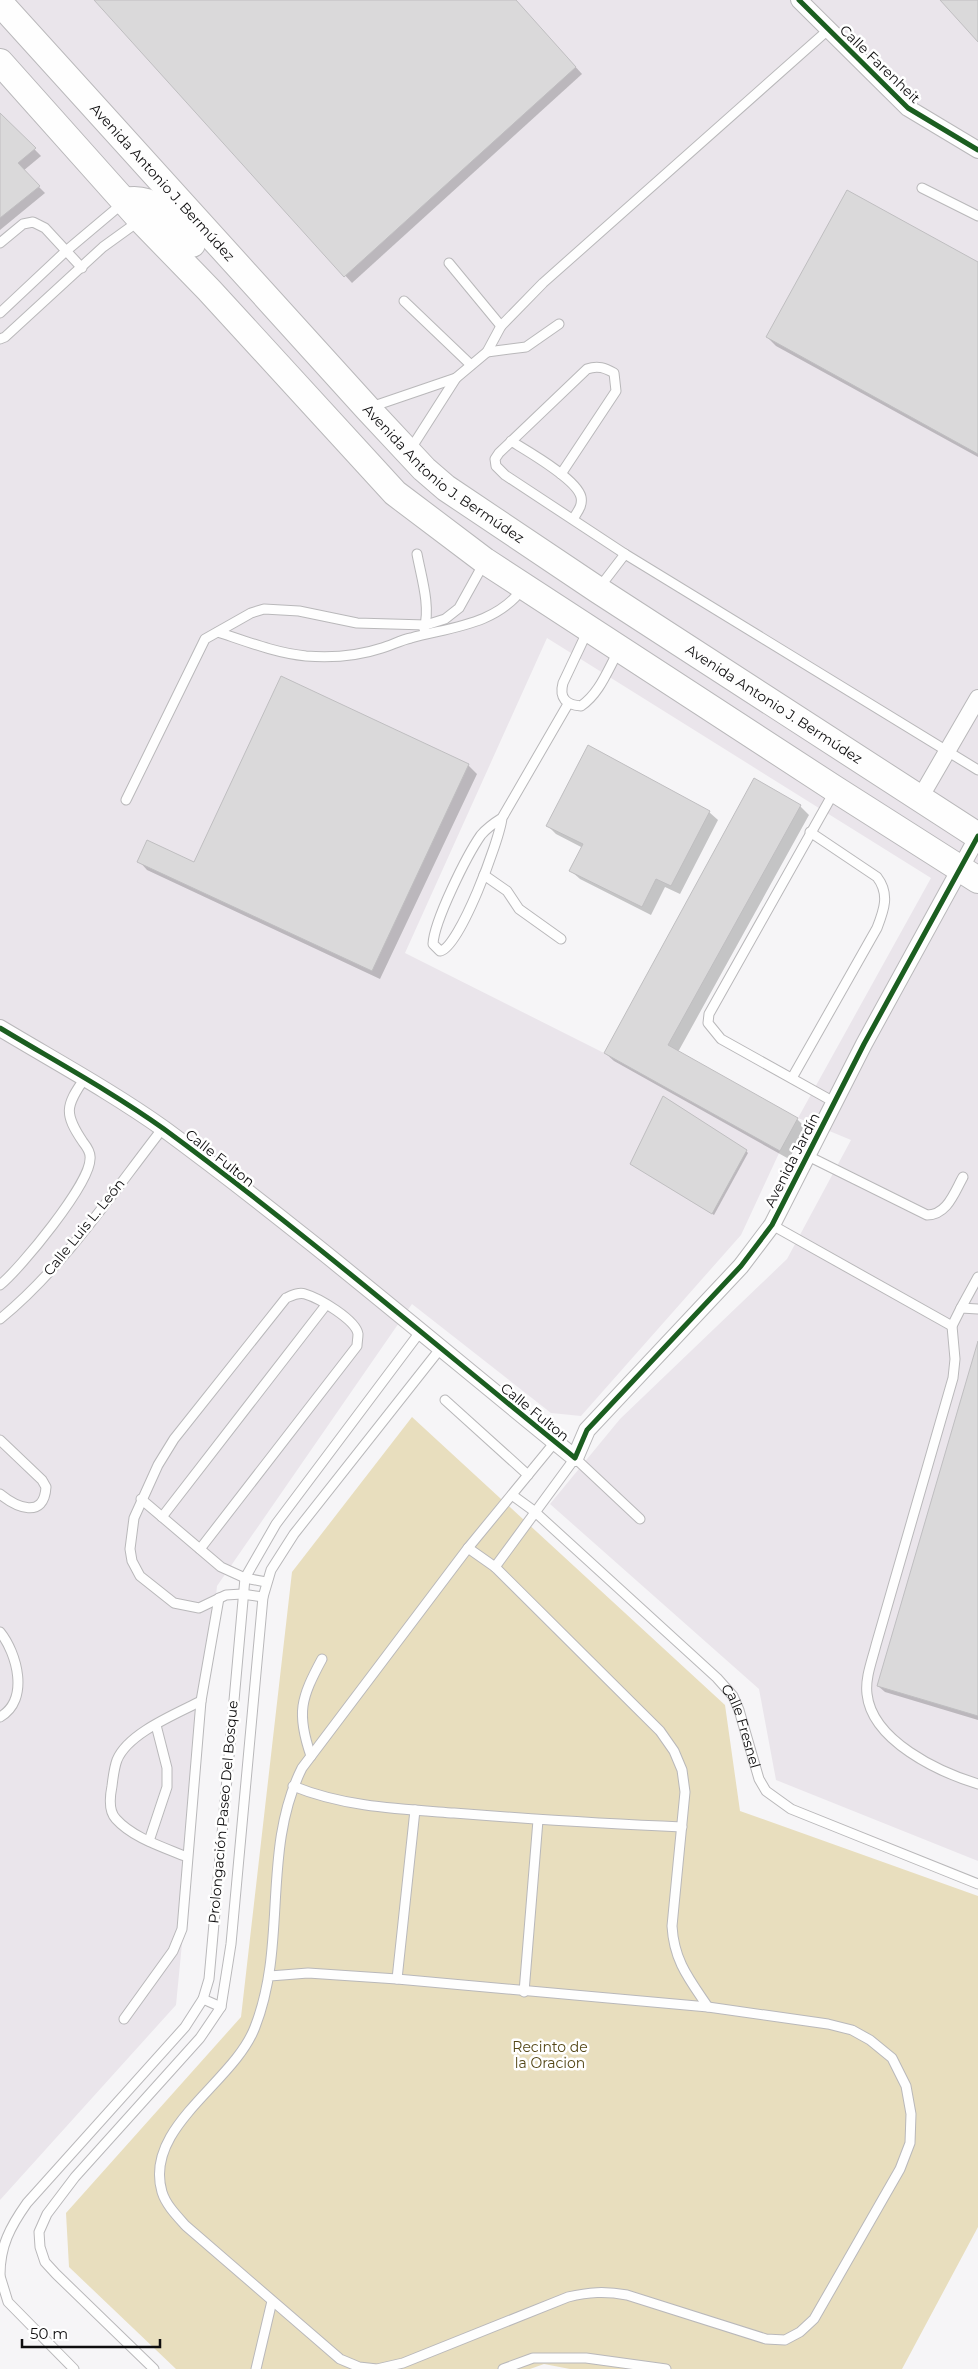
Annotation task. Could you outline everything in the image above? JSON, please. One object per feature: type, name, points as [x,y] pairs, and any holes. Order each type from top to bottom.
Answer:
[{"type":"main road","name":"Avenida Antonio J. Bermúdez","points":[[0,3],[255,286],[424,469],[467,504],[978,836]]},
{"type":"main road","points":[[0,62],[133,210],[396,493],[485,561],[835,790],[969,874]]},
{"type":"main road","points":[[133,210],[142,199],[154,205],[220,273],[233,281],[255,286]]},
{"type":"main road","points":[[590,628],[600,624],[607,624],[662,651],[683,654],[693,652]]},
{"type":"main road","points":[[666,680],[676,678],[692,682],[748,716],[759,716],[774,705]]},
{"type":"street","name":"Calle Farenheit","points":[[799,0],[908,108],[978,150]]},
{"type":"street","points":[[920,798],[948,750],[973,719],[978,698]]},
{"type":"street","name":"Avenida Jardín","points":[[575,1458],[587,1430],[724,1285],[772,1225],[834,1102],[969,874],[978,836]]},
{"type":"street","name":"Calle Fulton","points":[[0,1028],[85,1078],[163,1128],[575,1458]]},
{"type":"street","name":"Avenida Jardín","points":[[555,1442],[587,1430]]},
{"type":"lane","points":[[408,453],[456,378],[487,352],[501,326],[543,283],[828,30]]},
{"type":"lane","points":[[922,188],[978,216]]},
{"type":"lane","points":[[0,314],[66,251],[133,210]]},
{"type":"lane","points":[[2,336],[82,268],[103,247],[133,210]]},
{"type":"lane","points":[[0,243],[23,224],[34,222],[45,228],[82,268]]},
{"type":"lane","points":[[449,263],[501,326]]},
{"type":"lane","points":[[404,301],[471,365]]},
{"type":"lane","points":[[487,352],[526,347],[559,324]]},
{"type":"lane","points":[[561,474],[612,400],[617,385],[614,373],[600,367],[587,369],[511,441],[495,459],[499,471],[625,554],[839,687],[948,750],[978,770]]},
{"type":"lane","points":[[367,408],[456,378]]},
{"type":"lane","points":[[511,441],[561,474],[577,489],[582,499],[574,519]]},
{"type":"lane","points":[[417,554],[424,591],[426,624],[422,636]]},
{"type":"lane","points":[[598,590],[625,554]]},
{"type":"lane","points":[[126,800],[204,639],[251,613],[264,609],[299,611],[357,623],[426,624],[445,619],[459,608],[485,561]]},
{"type":"lane","points":[[218,632],[281,653],[331,657],[358,654],[470,624],[496,614],[515,598],[524,586]]},
{"type":"lane","points":[[590,628],[560,690],[562,698],[568,704],[581,706],[587,702],[596,692],[620,648]]},
{"type":"lane","points":[[502,818],[488,828],[476,843],[437,923],[433,936],[433,944],[436,948],[444,950],[454,938],[497,843],[502,818],[568,704]]},
{"type":"lane","points":[[834,1102],[721,1039],[708,1024],[709,1014],[835,790]]},
{"type":"lane","points":[[792,1078],[877,928],[884,911],[886,899],[884,886],[877,877],[810,832]]},
{"type":"lane","points":[[484,875],[507,890],[519,909],[561,939]]},
{"type":"lane","points":[[0,1285],[37,1244],[66,1206],[88,1170],[90,1152],[72,1125],[68,1108],[71,1099],[85,1078]]},
{"type":"lane","name":"Calle Luis L. León","points":[[0,1319],[24,1300],[54,1265],[163,1128]]},
{"type":"lane","points":[[808,1156],[927,1215],[934,1215],[946,1207],[963,1177]]},
{"type":"lane","points":[[772,1225],[952,1326]]},
{"type":"lane","points":[[978,1277],[952,1326],[956,1359],[953,1378],[876,1645],[868,1677],[867,1695],[881,1724],[896,1742],[918,1758],[978,1784]]},
{"type":"lane","points":[[200,1549],[357,1346],[358,1333],[352,1324],[326,1305],[306,1294],[297,1294],[286,1298],[174,1438],[141,1499],[134,1518],[130,1549],[132,1562],[140,1576],[174,1603],[199,1608],[218,1598],[231,1594],[264,1597]]},
{"type":"lane","points":[[162,1517],[326,1305]]},
{"type":"lane","points":[[961,1308],[978,1309]]},
{"type":"lane","name":"Prolongación Paseo Del Bosque","points":[[74,2369],[18,2315],[8,2302],[0,2276],[0,2257],[4,2242],[12,2224],[27,2203],[185,2027],[203,1999],[210,1970],[244,1578],[276,1524],[420,1332]]},
{"type":"lane","name":"Prolongación Paseo Del Bosque","points":[[154,2369],[45,2262],[40,2247],[39,2232],[47,2214],[75,2177],[200,2038],[221,2007],[230,1944],[266,1582],[280,1554],[294,1534],[440,1350]]},
{"type":"lane","points":[[444,1400],[528,1475]]},
{"type":"lane","points":[[0,1440],[38,1476],[46,1487],[43,1500],[35,1506],[28,1508],[17,1507],[0,1494]]},
{"type":"lane","points":[[270,1976],[308,1973],[396,1979],[524,1992],[708,2007],[828,2024],[852,2030],[870,2040],[892,2058],[906,2086],[911,2114],[910,2143],[900,2169],[824,2305],[800,2332],[786,2340],[766,2339],[627,2295],[588,2292],[568,2297],[403,2363],[377,2369],[359,2367],[340,2359],[186,2226],[171,2209],[162,2193],[160,2177],[161,2159],[165,2145],[174,2129],[228,2070],[255,2029],[270,1976],[280,1832],[293,1786],[311,1756],[468,1548],[555,1442]]},
{"type":"lane","points":[[495,1567],[534,1511],[575,1458],[640,1519]]},
{"type":"lane","name":"Calle Fresnel","points":[[512,1495],[534,1511],[717,1678],[733,1696],[746,1729],[759,1779],[766,1791],[791,1808],[978,1884]]},
{"type":"lane","points":[[141,1499],[221,1566],[244,1578],[266,1582]]},
{"type":"lane","points":[[468,1548],[495,1567],[660,1731],[674,1750],[682,1770],[685,1792],[672,1926],[674,1944],[679,1962],[708,2007]]},
{"type":"lane","points":[[124,2019],[174,1951],[182,1929],[200,1701],[218,1598]]},
{"type":"lane","points":[[0,1632],[15,1659],[18,1676],[17,1688],[12,1703],[0,1718]]},
{"type":"lane","points":[[311,1756],[300,1717],[306,1688],[322,1659]]},
{"type":"lane","points":[[187,1857],[149,1841],[122,1825],[114,1817],[109,1799],[117,1760],[124,1748],[156,1725],[200,1701]]},
{"type":"lane","points":[[149,1841],[167,1787],[166,1768],[156,1725]]},
{"type":"lane","points":[[293,1786],[328,1799],[415,1810],[538,1820],[682,1828]]},
{"type":"lane","points":[[396,1979],[415,1810]]},
{"type":"lane","points":[[524,1992],[538,1820]]},
{"type":"lane","points":[[203,1999],[221,2007]]},
{"type":"lane","points":[[256,2369],[272,2302]]},
{"type":"lane","points":[[503,2369],[533,2358],[586,2358],[666,2369]]},
{"type":"shaded area","points":[[0,0],[978,0],[978,1861],[776,1780],[759,1689],[550,1504],[620,1419],[787,1259],[851,1140],[798,1118],[931,878],[547,638],[405,953],[604,1053],[780,1151],[741,1235],[581,1416],[551,1413],[412,1304],[217,1586],[176,2005],[0,2200]]},
{"type":"green space","name":"Recinto de la Oracion","points":[[412,1417],[725,1705],[740,1811],[978,1896],[978,2227],[902,2369],[570,2369],[544,2364],[530,2369],[176,2369],[69,2267],[66,2213],[241,2017],[292,1572]]},
{"type":"building","points":[[94,0],[516,0],[576,67],[344,277]]},
{"type":"building","points":[[940,0],[978,0],[978,42]]},
{"type":"building","points":[[0,113],[36,148],[18,163],[40,186],[0,218]]},
{"type":"building","points":[[847,190],[978,262],[978,454],[766,337]]},
{"type":"building","points":[[281,676],[469,764],[372,971],[137,862],[147,840],[194,862]]},
{"type":"building","points":[[588,745],[710,811],[671,886],[656,879],[642,907],[569,871],[583,844],[546,826]]},
{"type":"building","points":[[754,778],[801,805],[668,1045],[798,1118],[780,1151],[604,1053]]},
{"type":"building","points":[[663,1096],[747,1150],[712,1214],[630,1164]]},
{"type":"building","points":[[978,1341],[978,1716],[877,1686]]},
{"type":"cycle path","points":[[799,0],[908,108],[978,150]]},
{"type":"cycle path","points":[[0,1028],[104,1089],[164,1129],[320,1249],[575,1458],[587,1430],[741,1266],[772,1225],[864,1044],[978,836]]}]
